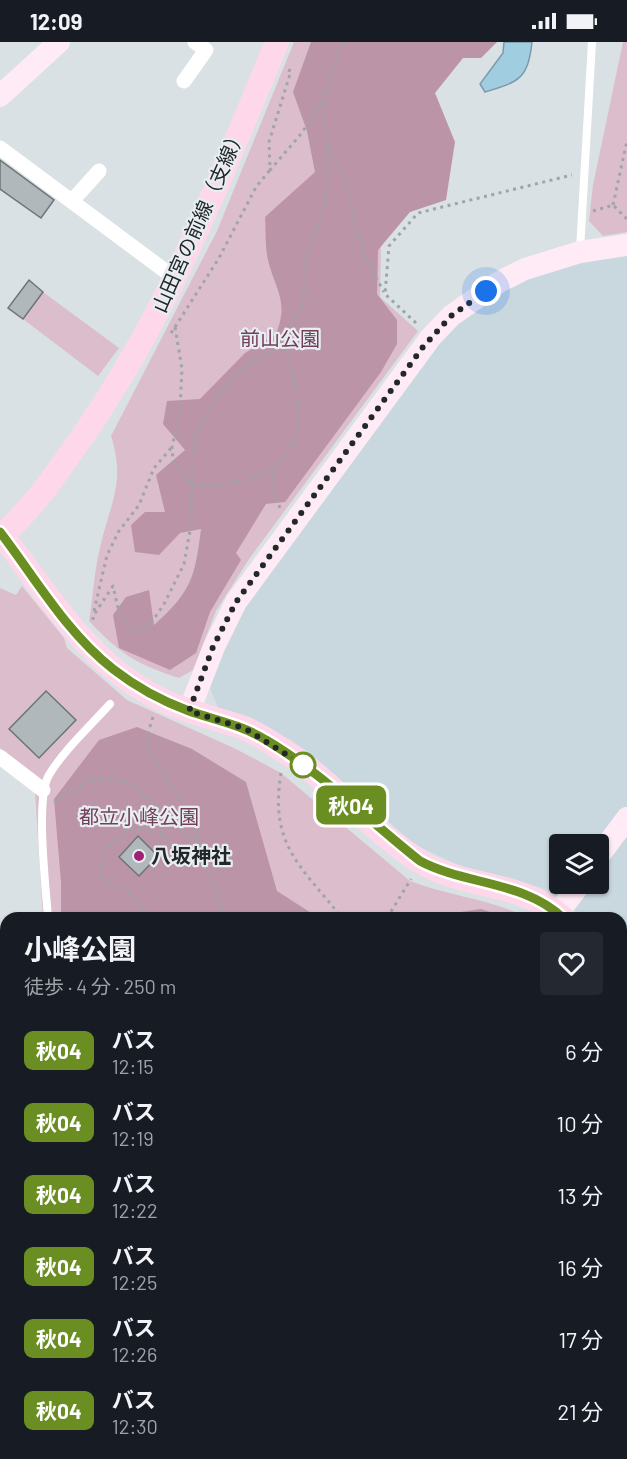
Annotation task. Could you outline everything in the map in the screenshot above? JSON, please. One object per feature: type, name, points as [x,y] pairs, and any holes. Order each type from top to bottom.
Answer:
[{"type":"main road","name":"山田宮の前線（支線）","points":[[1,534],[41,495],[89,428],[132,360],[194,242],[277,42]]},
{"type":"main road","points":[[1,534],[64,619],[95,653],[136,686],[189,711],[246,729],[288,754],[420,861],[436,870],[523,894],[554,912]]},
{"type":"street","points":[[0,96],[59,42]]},
{"type":"street","points":[[184,81],[206,50],[195,42]]},
{"type":"street","points":[[0,148],[176,279]]},
{"type":"street","points":[[72,201],[99,171]]},
{"type":"street","points":[[189,711],[213,647],[236,602],[431,337],[472,299],[525,269],[580,252],[627,245]]},
{"type":"street","points":[[0,757],[43,790]]},
{"type":"street","points":[[609,842],[627,818]]},
{"type":"street","points":[[563,912],[574,894]]},
{"type":"lane","points":[[580,252],[592,42]]},
{"type":"lane","points":[[48,912],[43,790],[48,775],[110,704]]},
{"type":"path","points":[[168,335],[219,258],[256,187],[301,134],[324,99],[342,42]]},
{"type":"path","points":[[270,170],[269,142],[291,71]]},
{"type":"path","points":[[93,616],[113,586],[118,608],[131,632],[149,626],[184,564],[191,525],[192,460],[196,433],[213,402],[240,371],[283,338],[302,306],[306,258],[325,204],[328,144],[324,99]]},
{"type":"path","points":[[613,205],[627,141]]},
{"type":"path","points":[[328,144],[346,181],[367,261],[385,294],[431,337]]},
{"type":"path","points":[[385,294],[389,246],[418,213],[567,176]]},
{"type":"path","points":[[591,212],[613,205]]},
{"type":"path","points":[[613,205],[627,219]]},
{"type":"path","points":[[175,327],[182,369],[180,410],[172,447],[173,460],[192,484],[217,485],[273,469],[287,458],[299,424],[293,374],[283,338]]},
{"type":"path","points":[[93,625],[107,555],[119,531],[139,505],[154,468],[172,447]]},
{"type":"path","points":[[273,469],[272,489],[282,512]]},
{"type":"path","points":[[154,714],[147,736],[150,755],[187,807],[223,912]]},
{"type":"path","points":[[284,766],[277,810],[289,852],[337,912]]},
{"type":"path","points":[[57,801],[88,780],[116,779],[135,786],[171,822],[201,845]]},
{"type":"path","points":[[160,833],[171,822]]},
{"type":"path","points":[[144,912],[136,898],[100,877],[101,855],[129,828],[160,833],[182,857]]},
{"type":"path","points":[[390,912],[420,861]]},
{"type":"shaded area","points":[[627,252],[627,912],[576,912],[554,894],[609,894],[609,834],[549,834],[549,891],[511,878],[467,869],[415,845],[311,754],[289,739],[219,710],[209,686],[237,616],[445,336],[487,299],[535,273]]},
{"type":"green space","name":"前山公園","points":[[294,42],[350,42],[381,244],[380,297],[418,331],[249,559],[216,611],[193,670],[179,678],[151,668],[130,657],[110,642],[89,621],[98,557],[117,480],[115,452],[111,436],[217,231]]},
{"type":"green space","name":"前山公園","points":[[311,42],[497,42],[481,58],[463,58],[435,93],[455,142],[446,200],[410,212],[378,250],[377,294],[397,320],[397,344],[381,372],[285,502],[266,504],[236,553],[241,560],[210,612],[196,653],[170,670],[119,648],[113,615],[126,597],[149,590],[154,625],[176,603],[189,583],[196,560],[201,529],[180,533],[159,555],[135,552],[131,525],[145,512],[165,512],[156,475],[185,450],[163,424],[167,401],[200,399],[245,353],[276,334],[280,323],[281,305],[267,255],[265,217],[315,172],[307,131],[293,92]]},
{"type":"green space","points":[[623,42],[627,42],[627,232],[603,236],[589,221],[593,185]]},
{"type":"green space","points":[[43,292],[119,348],[98,376],[23,319]]},
{"type":"green space","name":"都立小峰公園","points":[[22,586],[64,638],[67,648],[127,700],[236,749],[281,773],[410,881],[514,912],[43,912],[34,775],[0,748],[0,588],[16,595]]},
{"type":"green space","points":[[137,727],[192,749],[246,782],[277,891],[310,912],[61,912],[61,882],[54,799],[99,740]]},
{"type":"green space","points":[[481,909],[490,912],[461,912]]},
{"type":"water","points":[[504,42],[532,42],[528,64],[514,82],[485,92],[480,84],[503,53]]},
{"type":"building","points":[[0,160],[54,200],[41,218],[0,189]]},
{"type":"building","points":[[29,280],[43,292],[23,319],[8,308]]},
{"type":"building","points":[[46,691],[76,720],[39,758],[9,729]]},
{"type":"building","name":"八坂神社","points":[[138,836],[158,856],[139,876],[119,857]]},
{"type":"bus line","name":"秋04","points":[[0,532],[78,637],[113,669],[136,686],[159,699],[246,729],[266,740],[299,762],[420,861],[436,870],[523,894],[556,912]]},
{"type":"place","name":"八坂神社","points":[[139,856]]},
{"type":"route","points":[[303,765],[246,729],[189,711],[213,647],[236,602],[423,347],[451,316],[486,291]]}]
